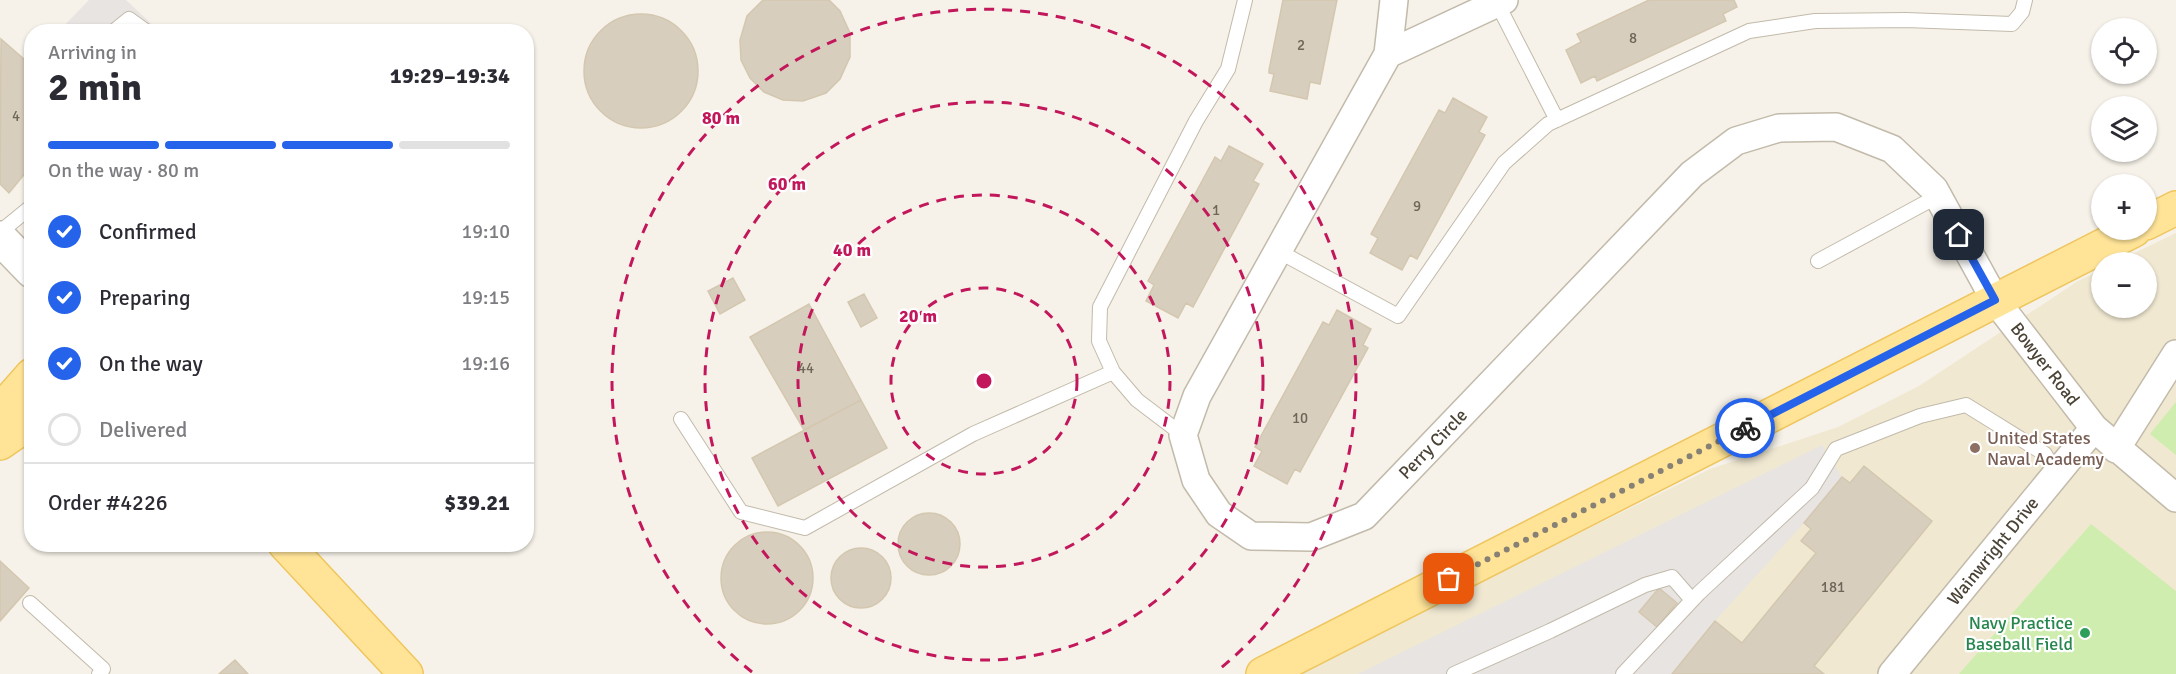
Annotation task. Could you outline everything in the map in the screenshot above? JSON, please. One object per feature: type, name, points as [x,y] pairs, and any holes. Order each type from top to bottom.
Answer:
[{"type":"main road","points":[[2157,218],[2176,208]]},
{"type":"main road","points":[[1263,674],[2114,240]]},
{"type":"main road","points":[[0,411],[24,384]]},
{"type":"main road","points":[[0,443],[24,426]]},
{"type":"main road","points":[[292,552],[406,674]]},
{"type":"street","points":[[1183,435],[1197,396],[1388,54],[1394,0]]},
{"type":"street","points":[[1388,54],[1497,1]]},
{"type":"street","name":"Perry Circle","points":[[1183,435],[1196,480],[1219,514],[1251,536],[1311,537],[1364,516],[1692,174],[1736,141],[1779,128],[1836,128],[1892,149],[1934,189],[1995,300]]},
{"type":"street","points":[[0,238],[24,263]]},
{"type":"street","name":"Bowyer Road","points":[[1995,300],[2094,428],[2176,498]]},
{"type":"street","points":[[2116,448],[2176,354]]},
{"type":"street","name":"Wainwright Drive","points":[[1893,674],[2094,428]]},
{"type":"lane","points":[[1183,435],[1137,399],[1113,372],[1099,341],[1100,307],[1196,121],[1228,69],[1245,0]]},
{"type":"lane","points":[[1278,251],[1398,316],[1504,163],[1548,124],[1749,31],[1815,21],[1906,20],[2012,24],[2022,12],[2025,0]]},
{"type":"lane","points":[[1497,1],[1557,120]]},
{"type":"lane","points":[[123,24],[129,19],[136,24]]},
{"type":"lane","points":[[1818,261],[1938,196]]},
{"type":"lane","points":[[0,232],[24,212]]},
{"type":"lane","points":[[681,419],[741,512],[805,528],[973,434],[1113,372]]},
{"type":"lane","points":[[1623,674],[1692,600],[1812,488],[1836,448],[1920,416],[1966,405],[2045,454],[2056,474]]},
{"type":"lane","points":[[1454,674],[1645,585],[1672,577],[1692,600]]},
{"type":"lane","points":[[30,603],[103,669],[99,674]]},
{"type":"shaded area","points":[[89,0],[126,0],[152,24],[66,24]]},
{"type":"shaded area","name":"United States Naval Academy","points":[[2176,233],[2176,674],[1292,674],[1710,469],[1838,427],[1919,386],[2078,281],[2091,275],[2091,318],[2157,318],[2157,252],[2137,252]]},
{"type":"shaded area","points":[[1822,445],[1842,477],[1804,523],[1715,621],[1672,674],[1358,674]]},
{"type":"green space","points":[[2176,402],[2176,455],[2150,434]]},
{"type":"green space","name":"Navy Practice Baseball Field","points":[[2091,524],[2176,591],[2176,674],[1959,674]]},
{"type":"building","points":[[763,0],[829,0],[840,11],[850,33],[850,57],[840,79],[826,93],[803,101],[783,100],[764,92],[750,78],[741,60],[740,40],[747,16]]},
{"type":"building","points":[[1283,0],[1337,0],[1320,84],[1310,82],[1307,99],[1270,91],[1274,74],[1269,73],[1269,70]]},
{"type":"building","points":[[1649,0],[1734,0],[1737,7],[1723,14],[1726,21],[1597,81],[1595,76],[1581,83],[1566,50],[1581,42],[1577,34]]},
{"type":"building","points":[[641,14],[663,19],[681,31],[693,49],[698,71],[693,93],[681,111],[663,123],[641,128],[619,123],[601,111],[589,93],[584,71],[589,49],[601,31],[619,19]]},
{"type":"building","points":[[1,39],[24,59],[24,175],[9,193],[0,184]]},
{"type":"building","points":[[1453,98],[1487,117],[1479,132],[1485,135],[1417,259],[1410,255],[1402,270],[1370,253],[1378,238],[1371,234],[1439,110],[1445,113]]},
{"type":"building","points":[[1229,146],[1263,164],[1253,181],[1259,184],[1193,307],[1186,303],[1178,318],[1146,301],[1154,285],[1148,281],[1215,157],[1221,161]]},
{"type":"building","points":[[733,278],[745,300],[720,314],[708,291]]},
{"type":"building","points":[[864,294],[877,318],[861,327],[848,302]]},
{"type":"building","points":[[809,304],[861,400],[804,430],[750,337]]},
{"type":"building","points":[[1337,310],[1371,329],[1363,345],[1368,348],[1300,472],[1295,469],[1287,484],[1254,466],[1262,451],[1255,447],[1323,322],[1329,325]]},
{"type":"building","points":[[861,400],[887,448],[778,506],[752,458]]},
{"type":"building","points":[[1864,466],[1932,521],[1814,666],[1824,674],[1672,674],[1715,621],[1742,643],[1816,553],[1801,541],[1811,529],[1804,523],[1842,477],[1850,483]]},
{"type":"building","points":[[929,513],[951,522],[960,544],[951,566],[929,575],[907,566],[898,544],[907,522]]},
{"type":"building","points":[[767,532],[793,540],[805,552],[813,578],[805,604],[793,616],[767,624],[741,616],[729,604],[721,578],[729,552],[741,540]]},
{"type":"building","points":[[861,548],[878,553],[886,561],[891,578],[886,595],[878,603],[861,608],[844,603],[836,595],[831,578],[836,561],[844,553]]},
{"type":"building","points":[[0,561],[29,588],[0,621]]},
{"type":"building","points":[[1659,588],[1677,603],[1657,627],[1639,612]]},
{"type":"building","points":[[235,660],[248,674],[219,674]]},
{"type":"way so far","points":[[1449,579],[1745,428]]},
{"type":"place","name":"United States Naval Academy","points":[[1975,448]]},
{"type":"place","name":"Navy Practice Baseball Field","points":[[2085,633]]},
{"type":"route","points":[[1745,428],[1995,300],[1959,235]]}]
